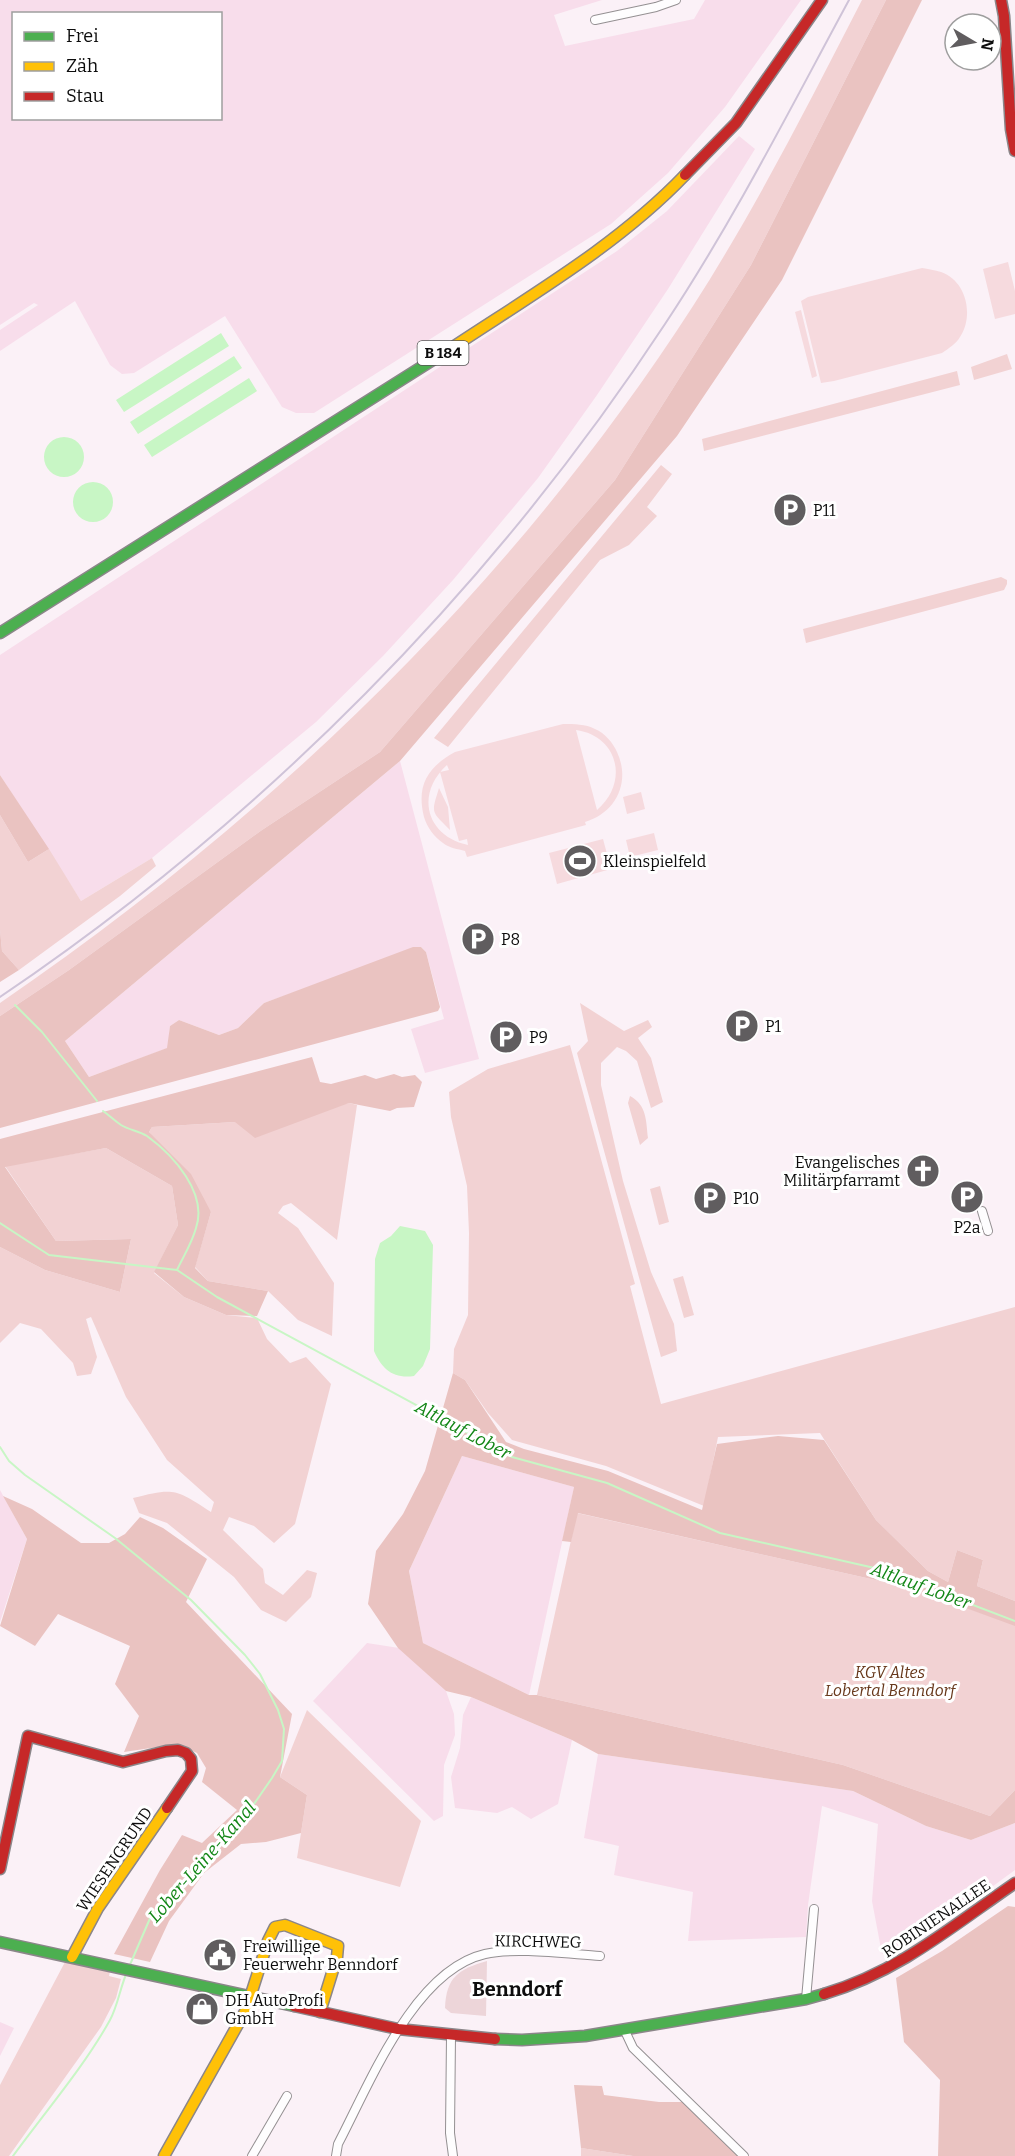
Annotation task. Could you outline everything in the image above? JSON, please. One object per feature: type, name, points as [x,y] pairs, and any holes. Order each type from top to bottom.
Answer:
[{"type":"street","points":[[595,20],[656,7],[676,0]]},
{"type":"street","name":"B 184","points":[[0,633],[423,367],[612,239],[682,179],[736,123],[822,0]]},
{"type":"street","points":[[1001,0],[1015,151]]},
{"type":"street","points":[[982,1211],[988,1231]]},
{"type":"street","name":"WIESENGRUND","points":[[0,1869],[28,1736],[123,1762],[134,1761],[163,1751],[184,1751],[190,1756],[193,1765],[187,1780],[100,1904],[80,1938],[72,1957]]},
{"type":"street","name":"ROBINIENALLEE","points":[[0,1942],[398,2029],[451,2036],[522,2040],[625,2031],[835,1992],[885,1971],[932,1942],[1015,1883]]},
{"type":"street","points":[[806,1999],[814,1909]]},
{"type":"street","points":[[164,2156],[246,2010],[272,1931],[279,1925],[285,1925],[338,1946],[337,1957],[320,2012]]},
{"type":"street","name":"KIRCHWEG","points":[[336,2156],[338,2144],[398,2029],[440,1978],[461,1962],[500,1952],[600,1956]]},
{"type":"street","points":[[625,2031],[633,2048],[744,2156]]},
{"type":"street","points":[[451,2036],[450,2133],[453,2156]]},
{"type":"street","points":[[252,2156],[287,2096]]},
{"type":"shaded area","points":[[0,0],[602,0],[554,15],[565,46],[694,19],[705,0],[801,0],[725,107],[668,173],[611,224],[314,413],[296,413],[282,407],[225,316],[134,373],[122,374],[110,365],[75,301],[0,351],[0,330],[38,305],[34,303],[0,325]]},
{"type":"shaded area","points":[[886,0],[922,0],[782,280],[677,436],[400,761],[65,1041],[89,1077],[167,1048],[170,1026],[179,1020],[219,1035],[238,1028],[264,1003],[413,947],[421,947],[426,952],[440,1007],[438,1011],[0,1128],[0,1016],[69,970],[262,830],[380,752],[615,480],[751,265]]},
{"type":"shaded area","points":[[739,136],[755,149],[668,289],[538,478],[453,580],[383,656],[316,722],[152,858],[81,901],[0,775],[0,655],[617,251],[667,211]]},
{"type":"shaded area","points":[[1008,262],[1015,291],[1015,314],[995,319],[983,269]]},
{"type":"shaded area","points":[[922,268],[939,271],[950,277],[962,291],[966,300],[967,319],[956,342],[942,353],[821,383],[801,301],[808,297]]},
{"type":"shaded area","points":[[801,310],[817,376],[812,378],[795,312]]},
{"type":"shaded area","points":[[221,333],[229,346],[124,412],[116,400]]},
{"type":"shaded area","points":[[234,356],[242,368],[138,434],[130,422]]},
{"type":"shaded area","points":[[249,378],[257,391],[152,457],[144,445]]},
{"type":"shaded area","points":[[64,437],[78,443],[84,457],[78,471],[64,477],[50,471],[44,457],[50,443]]},
{"type":"shaded area","points":[[93,482],[107,488],[113,502],[107,516],[93,522],[79,516],[73,502],[79,488]]},
{"type":"shaded area","points":[[563,724],[584,725],[602,733],[613,745],[621,763],[621,785],[612,804],[596,818],[585,822],[586,825],[467,857],[465,851],[448,846],[434,835],[425,821],[422,806],[423,786],[426,778],[438,764],[455,752]],"holes":[[[576,730],[591,734],[602,741],[615,762],[616,774],[613,787],[607,799],[597,810]],[[440,773],[459,841],[467,839],[468,845],[454,840],[442,833],[430,813],[431,788]]]},
{"type":"shaded area","points":[[400,761],[479,1059],[425,1073],[411,1029],[444,1019],[426,952],[421,947],[264,1003],[238,1028],[219,1035],[179,1020],[170,1026],[168,1048],[89,1077],[65,1041]]},
{"type":"shaded area","points":[[0,775],[49,849],[28,862],[0,815]]},
{"type":"shaded area","points":[[439,788],[448,807],[450,830],[434,812]]},
{"type":"shaded area","points":[[641,792],[645,809],[627,814],[623,797]]},
{"type":"shaded area","points":[[654,833],[658,850],[630,857],[626,840]]},
{"type":"shaded area","name":"Kleinspielfeld","points":[[603,839],[611,869],[557,884],[549,853]]},
{"type":"shaded area","points":[[0,929],[2,951],[19,970],[0,982]]},
{"type":"shaded area","points":[[312,1057],[320,1082],[331,1084],[365,1075],[376,1079],[394,1074],[402,1077],[415,1075],[422,1082],[414,1107],[397,1108],[390,1111],[349,1103],[255,1138],[235,1122],[152,1127],[149,1132],[191,1174],[211,1212],[195,1268],[208,1281],[268,1291],[257,1316],[226,1315],[184,1297],[154,1272],[178,1225],[172,1186],[106,1148],[5,1167],[56,1241],[131,1239],[120,1292],[45,1270],[0,1247],[0,1139]]},
{"type":"shaded area","points":[[400,1226],[425,1231],[433,1245],[430,1349],[423,1366],[414,1376],[407,1377],[394,1374],[385,1368],[374,1351],[375,1259],[380,1243]]},
{"type":"shaded area","points":[[453,1373],[465,1380],[506,1442],[524,1449],[608,1471],[702,1510],[717,1444],[778,1436],[824,1440],[876,1520],[928,1571],[948,1582],[957,1550],[983,1560],[977,1586],[1015,1601],[1015,1626],[911,1588],[578,1513],[571,1542],[562,1541],[574,1487],[462,1456],[409,1571],[423,1643],[529,1695],[843,1765],[990,1816],[1015,1790],[1015,1823],[971,1840],[926,1826],[853,1791],[598,1754],[572,1740],[471,1697],[446,1691],[398,1648],[368,1604],[376,1551],[403,1514],[425,1471]]},
{"type":"shaded area","points":[[462,1456],[574,1487],[529,1695],[423,1643],[409,1571]]},
{"type":"shaded area","points":[[0,1490],[27,1539],[0,1622]]},
{"type":"shaded area","points":[[3,1496],[32,1509],[81,1543],[109,1543],[125,1534],[140,1517],[163,1528],[207,1559],[186,1602],[292,1714],[280,1777],[307,1795],[301,1833],[266,1842],[241,1844],[204,1873],[169,1921],[150,1962],[114,1954],[160,1870],[182,1835],[202,1843],[237,1810],[202,1782],[206,1768],[197,1753],[178,1744],[124,1752],[139,1716],[115,1684],[130,1646],[58,1614],[35,1646],[0,1626],[27,1539]]},
{"type":"shaded area","points":[[367,1643],[399,1648],[446,1691],[454,1714],[455,1735],[444,1765],[443,1816],[434,1821],[313,1701]]},
{"type":"shaded area","points":[[471,1697],[572,1740],[558,1804],[531,1819],[512,1807],[497,1813],[455,1808],[451,1777],[460,1748],[463,1715]]},
{"type":"shaded area","points":[[598,1754],[853,1791],[926,1826],[971,1840],[1015,1823],[1015,1870],[918,1941],[882,1954],[872,1901],[878,1824],[822,1806],[808,1905],[806,1937],[688,1941],[693,1892],[614,1875],[619,1846],[584,1838]]},
{"type":"shaded area","points":[[1008,1906],[1015,1907],[1015,2156],[938,2156],[940,2080],[904,2042],[896,1978],[942,1951]]},
{"type":"shaded area","points":[[487,1961],[486,2016],[451,2013],[445,2008],[451,1982],[462,1971]]},
{"type":"shaded area","points":[[0,2022],[14,2028],[0,2056]]},
{"type":"shaded area","points":[[574,2085],[602,2086],[604,2095],[659,2102],[683,2102],[739,2156],[633,2156],[581,2148]]},
{"type":"green space","points":[[862,0],[886,0],[751,265],[615,480],[380,752],[262,830],[69,970],[0,1016],[0,1003],[101,931],[198,854],[292,774],[381,689],[467,600],[547,506],[623,408],[693,306],[739,231],[781,155]]},
{"type":"green space","points":[[1007,354],[1012,369],[974,380],[971,367]]},
{"type":"green space","points":[[957,371],[960,385],[704,451],[702,439]]},
{"type":"green space","points":[[661,465],[672,474],[647,507],[657,516],[629,545],[600,560],[448,747],[434,738]]},
{"type":"green space","points":[[1001,577],[1007,580],[1004,590],[806,643],[803,629]]},
{"type":"green space","points":[[0,815],[28,862],[49,849],[81,901],[152,858],[156,866],[120,896],[19,970],[2,951]]},
{"type":"green space","points":[[580,1003],[624,1031],[648,1020],[652,1027],[638,1038],[651,1058],[663,1102],[651,1108],[637,1061],[626,1051],[617,1047],[601,1063],[601,1085],[623,1181],[651,1272],[674,1324],[677,1351],[661,1357],[577,1053],[588,1041]]},
{"type":"green space","points":[[570,1045],[635,1284],[630,1286],[661,1404],[1015,1307],[1015,1601],[977,1586],[983,1560],[957,1550],[948,1582],[928,1571],[876,1520],[820,1433],[718,1437],[704,1506],[606,1466],[512,1440],[488,1413],[465,1380],[453,1373],[454,1349],[468,1315],[469,1233],[467,1186],[451,1117],[449,1092],[488,1069]]},
{"type":"green space","points":[[630,1096],[640,1104],[646,1120],[648,1138],[640,1145],[628,1103]]},
{"type":"green space","points":[[349,1103],[357,1105],[337,1240],[291,1203],[283,1206],[278,1213],[298,1228],[334,1283],[332,1336],[298,1320],[268,1291],[208,1281],[195,1267],[211,1212],[149,1132],[152,1127],[235,1122]]},
{"type":"green space","points":[[106,1148],[172,1186],[178,1225],[154,1273],[184,1297],[226,1315],[257,1318],[267,1339],[290,1363],[306,1357],[331,1384],[295,1524],[274,1543],[254,1526],[229,1517],[223,1530],[263,1569],[265,1583],[283,1595],[307,1570],[317,1573],[311,1597],[286,1622],[261,1610],[234,1577],[167,1523],[139,1513],[133,1498],[157,1493],[181,1494],[211,1512],[214,1502],[167,1460],[126,1397],[91,1317],[86,1319],[97,1357],[91,1374],[77,1376],[73,1363],[41,1329],[20,1323],[0,1343],[0,1247],[45,1270],[120,1292],[131,1239],[56,1241],[5,1166]]},
{"type":"green space","points":[[660,1186],[669,1222],[659,1225],[650,1189]]},
{"type":"green space","points":[[683,1276],[694,1315],[684,1318],[673,1279]]},
{"type":"green space","name":"KGV Altes Lobertal Benndorf","points":[[577,1513],[911,1588],[1015,1625],[1015,1790],[990,1816],[843,1765],[537,1695]]},
{"type":"green space","points":[[307,1710],[421,1821],[400,1887],[297,1858],[307,1795],[280,1777]]},
{"type":"green space","points":[[65,1962],[110,1971],[109,1976],[121,1979],[116,1998],[101,2027],[9,2156],[0,2156],[0,2085]]},
{"type":"green space","points":[[581,2148],[633,2156],[581,2156]]},
{"type":"waterway","points":[[15,1005],[42,1032],[97,1101]]},
{"type":"waterway","points":[[103,1111],[121,1125],[144,1134],[157,1144],[177,1164],[193,1189],[197,1202],[196,1228],[177,1270]]},
{"type":"waterway","name":"Altlauf Lober","points":[[0,1223],[49,1255],[177,1270],[217,1297],[512,1457],[607,1483],[720,1533],[879,1569],[1015,1621]]},
{"type":"waterway","name":"Lober-Leine-Kanal","points":[[0,1447],[9,1461],[25,1475],[115,1538],[191,1600],[245,1655],[260,1674],[278,1710],[284,1729],[282,1761],[272,1778],[238,1827],[181,1891],[151,1916],[129,1967]]},
{"type":"waterway","name":"Lober-Leine-Kanal","points":[[13,2156],[100,2038],[113,2014],[127,1972]]},
{"type":"railway","points":[[0,997],[97,928],[190,854],[280,776],[366,694],[447,607],[525,516],[597,422],[690,285],[761,164],[849,0]]},
{"type":"traffic: fast","points":[[0,633],[447,351]]},
{"type":"traffic: fast","points":[[0,1942],[294,2006]]},
{"type":"traffic: fast","points":[[495,2039],[522,2040],[585,2036],[806,1999],[824,1994]]},
{"type":"traffic: slow","points":[[447,351],[601,248],[659,201],[685,175]]},
{"type":"traffic: slow","points":[[72,1957],[98,1908],[167,1808]]},
{"type":"traffic: slow","points":[[164,2156],[246,2010],[268,1941],[275,1927],[285,1925],[338,1946],[337,1957],[320,2012]]},
{"type":"traffic: jam","points":[[685,175],[736,123],[822,0]]},
{"type":"traffic: jam","points":[[1001,0],[1011,129],[1015,151]]},
{"type":"traffic: jam","points":[[0,1869],[28,1736],[123,1762],[166,1751],[178,1750],[186,1753],[191,1759],[192,1771],[167,1808]]},
{"type":"traffic: jam","points":[[824,1994],[877,1973],[901,1960],[1015,1883]]},
{"type":"traffic: jam","points":[[294,2006],[398,2029],[495,2039]]},
{"type":"place","name":"P11","points":[[790,510]]},
{"type":"place","name":"Kleinspielfeld","points":[[580,861]]},
{"type":"place","name":"P8","points":[[478,939]]},
{"type":"place","name":"P1","points":[[742,1026]]},
{"type":"place","name":"P9","points":[[506,1037]]},
{"type":"place","name":"Evangelisches Militärpfarramt","points":[[923,1171]]},
{"type":"place","name":"P2a","points":[[967,1197]]},
{"type":"place","name":"P10","points":[[710,1198]]},
{"type":"place","name":"Freiwillige Feuerwehr Benndorf","points":[[220,1955]]},
{"type":"place","name":"DH AutoProfi GmbH","points":[[202,2009]]},
{"type":"district","name":"Benndorf","points":[[517,1989]]}]
